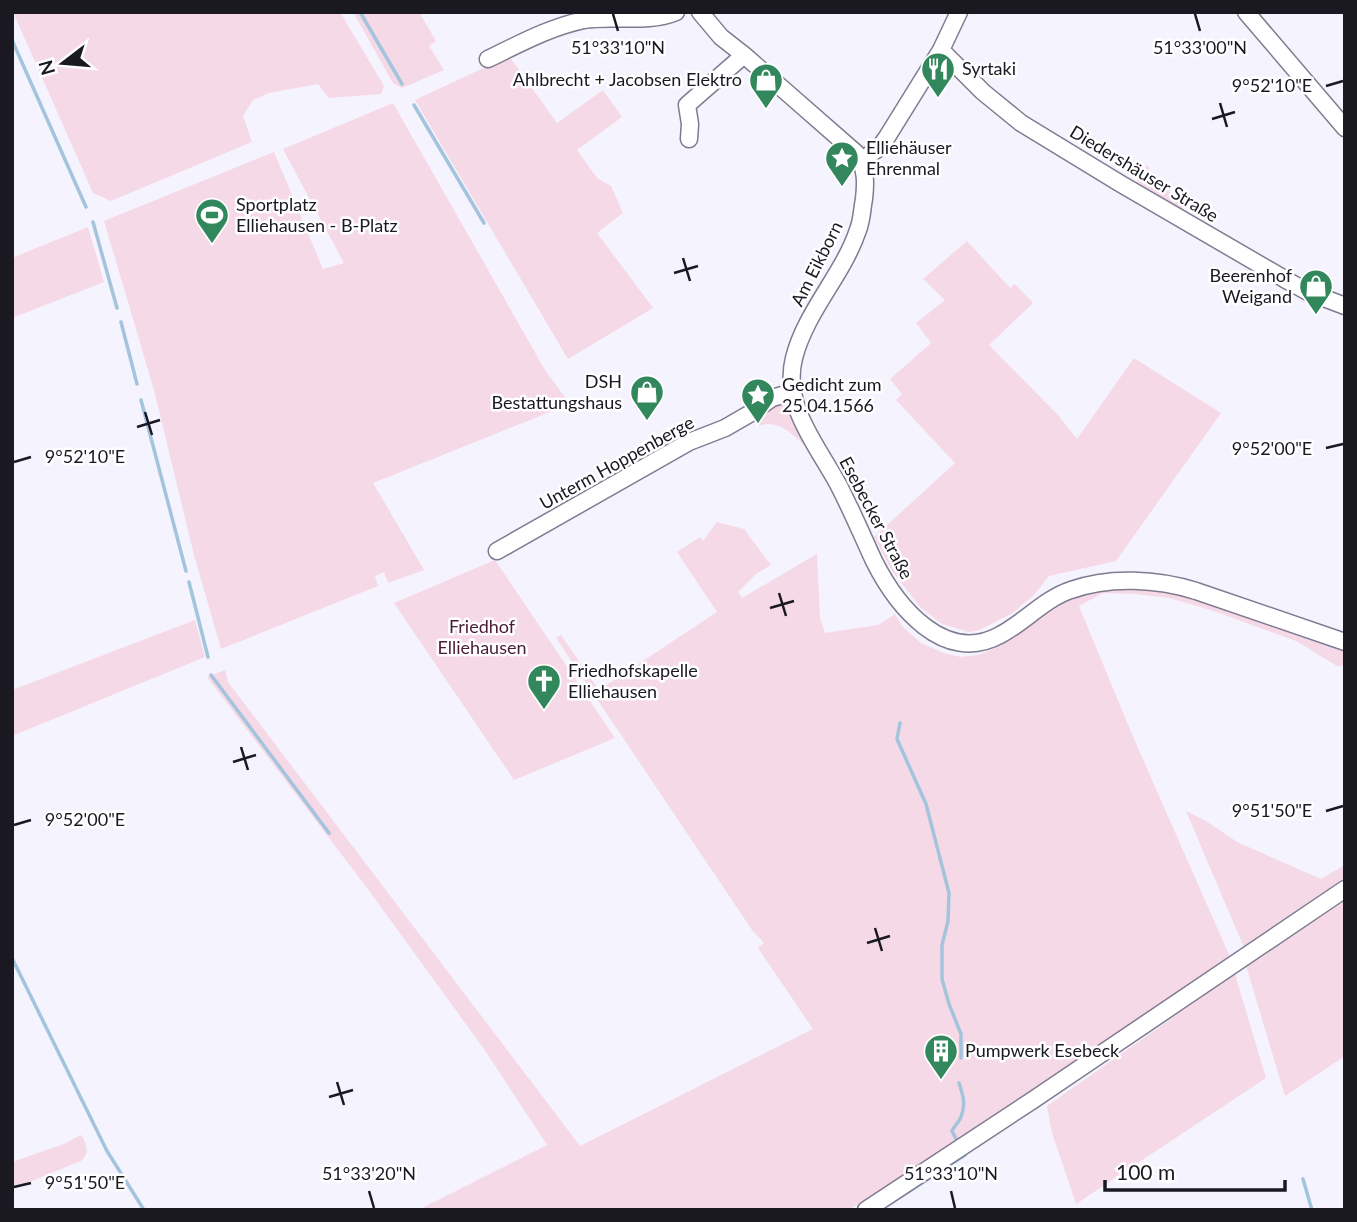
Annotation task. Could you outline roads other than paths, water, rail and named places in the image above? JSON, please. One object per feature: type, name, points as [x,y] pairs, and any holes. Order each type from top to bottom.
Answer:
[{"type":"street","points":[[488,59],[550,30],[584,20],[661,17],[676,12]]},
{"type":"street","points":[[700,12],[721,37],[862,161],[880,147],[887,137],[941,50],[959,12]]},
{"type":"street","points":[[1246,12],[1345,128]]},
{"type":"street","name":"Diedershäuser Straße","points":[[941,50],[1021,123],[1288,281],[1345,306]]},
{"type":"street","points":[[689,139],[687,105],[744,55]]},
{"type":"street","name":"Am Eikborn","points":[[793,392],[792,369],[800,341],[859,229],[865,189],[862,161]]},
{"type":"street","name":"Unterm Hoppenberge","points":[[497,551],[689,442],[725,428],[772,398],[793,392]]},
{"type":"street","name":"Esebecker Straße","points":[[793,392],[812,441],[837,484],[878,568],[892,591],[914,617],[939,636],[961,643],[986,641],[1000,635],[1063,593],[1088,584],[1124,581],[1184,587],[1345,642]]},
{"type":"street","points":[[866,1210],[1345,889]]},
{"type":"waterway","points":[[360,12],[402,84]]},
{"type":"waterway","points":[[12,40],[86,207]]},
{"type":"waterway","points":[[414,105],[484,223]]},
{"type":"waterway","points":[[93,222],[117,308]]},
{"type":"waterway","points":[[121,322],[137,384]]},
{"type":"waterway","points":[[141,400],[186,571]]},
{"type":"waterway","points":[[189,582],[208,657]]},
{"type":"waterway","points":[[211,675],[329,833]]},
{"type":"waterway","points":[[900,723],[897,739],[926,804],[949,893],[948,921],[942,945],[942,979],[961,1034],[961,1058]]},
{"type":"waterway","points":[[12,958],[107,1151],[144,1210]]},
{"type":"waterway","points":[[956,1139],[952,1131],[961,1117],[964,1104],[959,1083]]},
{"type":"waterway","points":[[888,1205],[965,1155]]},
{"type":"waterway","points":[[1303,1179],[1312,1210]]},
{"type":"place","name":"Syrtaki","points":[[938,99]]},
{"type":"place","name":"Ahlbrecht + Jacobsen Elektro","points":[[766,110]]},
{"type":"place","name":"Elliehäuser Ehrenmal","points":[[842,188]]},
{"type":"place","name":"Sportplatz Elliehausen - B-Platz","points":[[212,245]]},
{"type":"place","name":"Beerenhof Weigand","points":[[1316,316]]},
{"type":"place","name":"DSH Bestattungshaus","points":[[647,422]]},
{"type":"place","name":"Gedicht zum 25.04.1566","points":[[758,425]]},
{"type":"place","name":"Friedhofskapelle Elliehausen","points":[[544,711]]},
{"type":"place","name":"Pumpwerk Esebeck","points":[[941,1081]]},
{"type":"park label","name":"Friedhof Elliehausen","points":[[482,637]]}]
